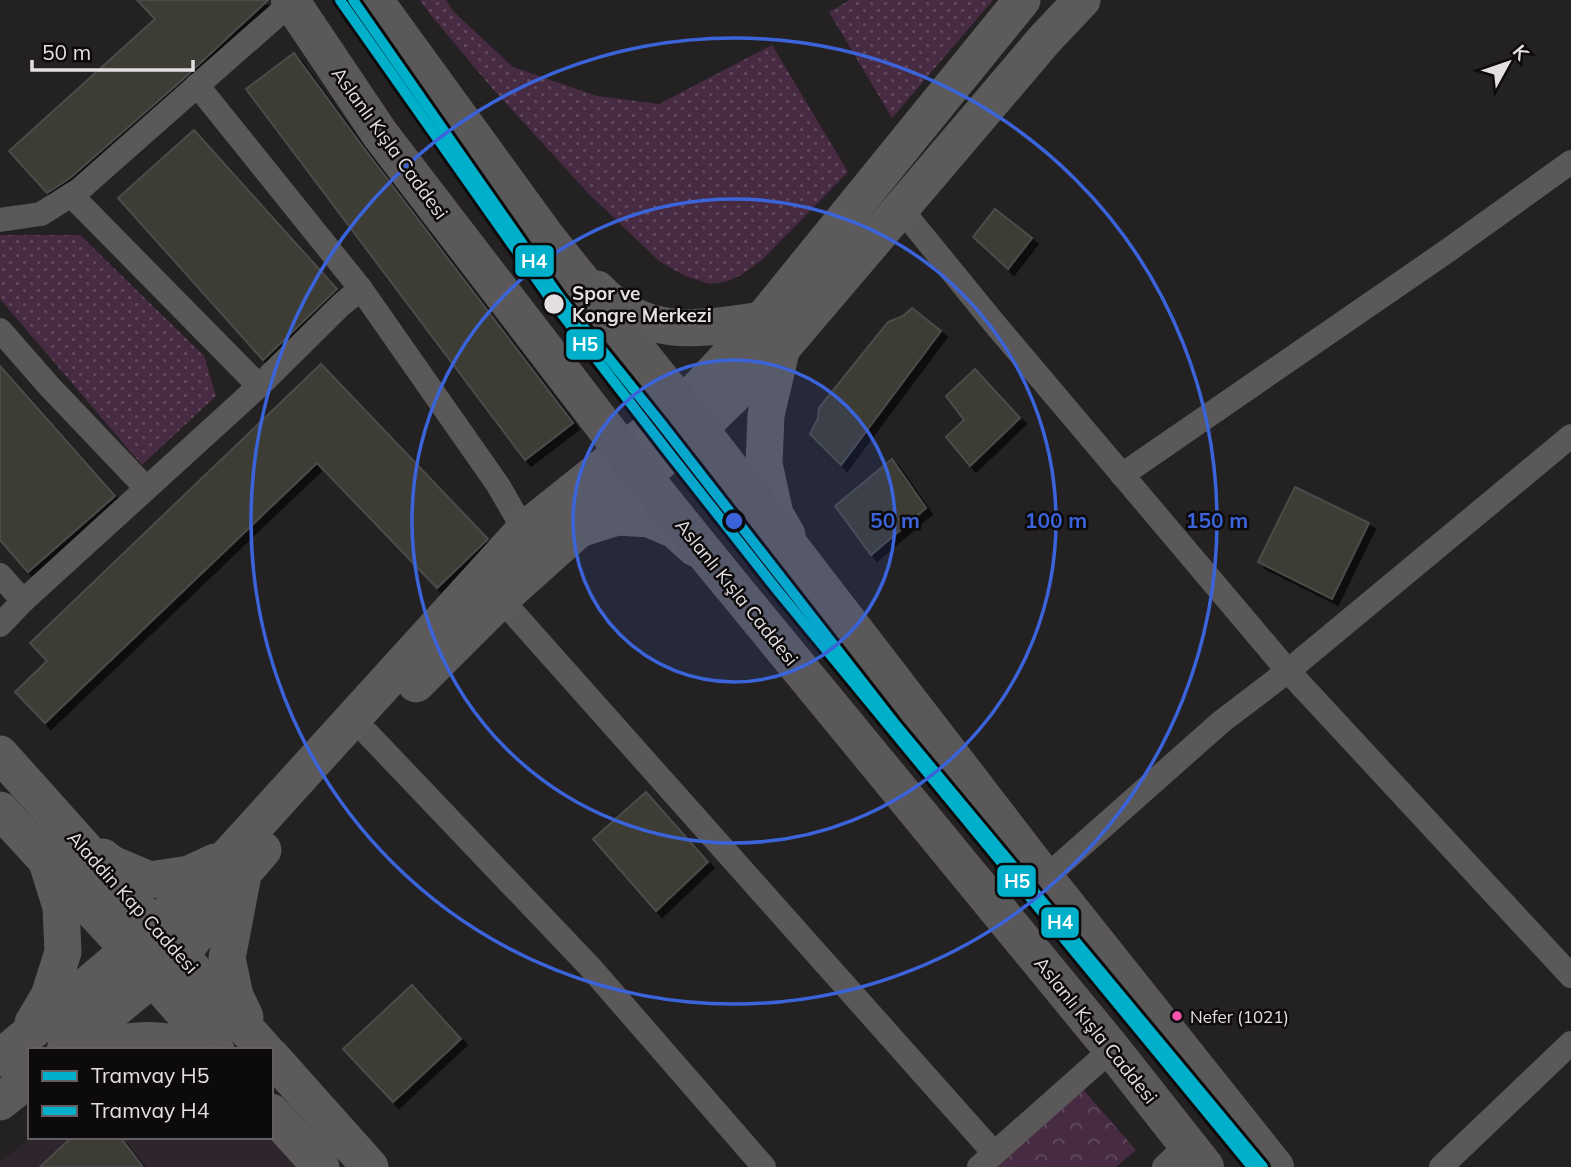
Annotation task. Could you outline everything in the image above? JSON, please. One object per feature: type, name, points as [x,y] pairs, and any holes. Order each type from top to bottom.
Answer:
[{"type":"main road","points":[[374,0],[546,237],[691,417],[1045,878],[1275,1167]]},
{"type":"main road","name":"Aslanlı Kışla Caddesi","points":[[290,1],[380,134],[632,463],[1112,1049],[1186,1160]]},
{"type":"street","points":[[797,554],[775,514],[764,464],[773,334],[1022,0]]},
{"type":"street","points":[[67,1048],[181,955],[236,864],[524,530],[632,463],[691,417],[901,208],[1045,39],[1082,0]]},
{"type":"street","points":[[0,220],[41,214],[79,190],[290,1]]},
{"type":"street","points":[[197,85],[360,289],[498,485],[524,530]]},
{"type":"street","points":[[1122,475],[1450,249],[1571,162]]},
{"type":"street","points":[[71,195],[259,386]]},
{"type":"street","points":[[901,208],[994,323],[1288,671],[1571,976]]},
{"type":"street","points":[[546,237],[608,301],[639,320],[671,328],[709,328],[773,334]]},
{"type":"street","points":[[0,625],[360,289]]},
{"type":"street","points":[[0,330],[146,488]]},
{"type":"street","points":[[1045,878],[1221,722],[1288,671],[1571,436]]},
{"type":"street","points":[[12,1049],[142,938],[236,864],[500,599],[578,530],[632,463]]},
{"type":"street","points":[[578,530],[617,517],[649,519],[675,530],[713,563]]},
{"type":"street","points":[[0,575],[23,601]]},
{"type":"street","points":[[500,599],[986,1160],[1112,1049]]},
{"type":"street","points":[[368,734],[590,967],[764,1167]]},
{"type":"street","name":"Aladdin Kap Caddesi","points":[[0,754],[74,836],[142,938],[153,979],[214,1048]]},
{"type":"street","name":"Aladdin Kap Caddesi","points":[[0,810],[47,861],[142,938],[181,955],[264,1048]]},
{"type":"street","points":[[74,836],[112,864],[149,880],[236,864]]},
{"type":"street","points":[[12,1049],[49,996],[63,952],[61,907],[47,861]]},
{"type":"street","points":[[236,864],[228,958],[235,996],[264,1048]]},
{"type":"street","points":[[98,1048],[141,1039],[192,1048]]},
{"type":"street","points":[[1441,1167],[1571,1043]]},
{"type":"street","name":"Aladdin Kap Caddesi","points":[[273,1058],[370,1167]]},
{"type":"street","points":[[0,1102],[28,1080]]},
{"type":"street","points":[[273,1114],[321,1167]]},
{"type":"shaded area","points":[[29,1139],[270,1139],[300,1167],[0,1167],[0,1162]]},
{"type":"green space","points":[[420,0],[446,0],[453,11],[513,67],[597,96],[659,104],[772,45],[848,172],[763,259],[741,275],[725,282],[709,284],[685,276],[659,261],[588,193],[491,87]]},
{"type":"green space","points":[[850,0],[993,0],[892,118],[829,12]]},
{"type":"green space","points":[[0,235],[80,235],[204,356],[216,396],[142,465],[0,299]]},
{"type":"green space","points":[[1081,1087],[1136,1150],[1116,1167],[990,1167]]},
{"type":"building","points":[[137,0],[268,0],[70,178],[47,193],[9,151],[155,19]]},
{"type":"building","points":[[294,53],[573,423],[525,460],[246,89]]},
{"type":"building","points":[[194,130],[337,289],[263,360],[118,198]]},
{"type":"building","points":[[995,209],[1032,238],[1008,269],[973,237]]},
{"type":"building","points":[[912,308],[941,331],[841,465],[810,434],[818,418],[819,408],[888,322],[903,316]]},
{"type":"building","points":[[321,364],[488,539],[437,588],[317,463],[45,723],[15,692],[47,661],[30,643]]},
{"type":"building","points":[[0,366],[115,496],[28,572],[0,540]]},
{"type":"building","points":[[975,369],[1020,418],[970,466],[946,437],[964,420],[946,396]]},
{"type":"building","points":[[892,459],[926,508],[871,555],[835,506]]},
{"type":"building","points":[[1295,487],[1369,523],[1332,599],[1258,562]]},
{"type":"building","points":[[646,792],[708,862],[656,911],[593,839]]},
{"type":"building","points":[[412,985],[461,1039],[393,1102],[343,1049]]},
{"type":"building","points":[[70,1139],[122,1139],[143,1167],[40,1167]]},
{"type":"tram line","name":"H5","points":[[340,0],[554,304],[669,453],[777,590],[1252,1167]]},
{"type":"tram line","name":"H4","points":[[353,0],[561,299],[896,725],[1263,1167]]},
{"type":"place","name":"Spor ve Kongre Merkezi","points":[[554,304]]},
{"type":"place","name":"Nefer (1021)","points":[[1177,1016]]}]
